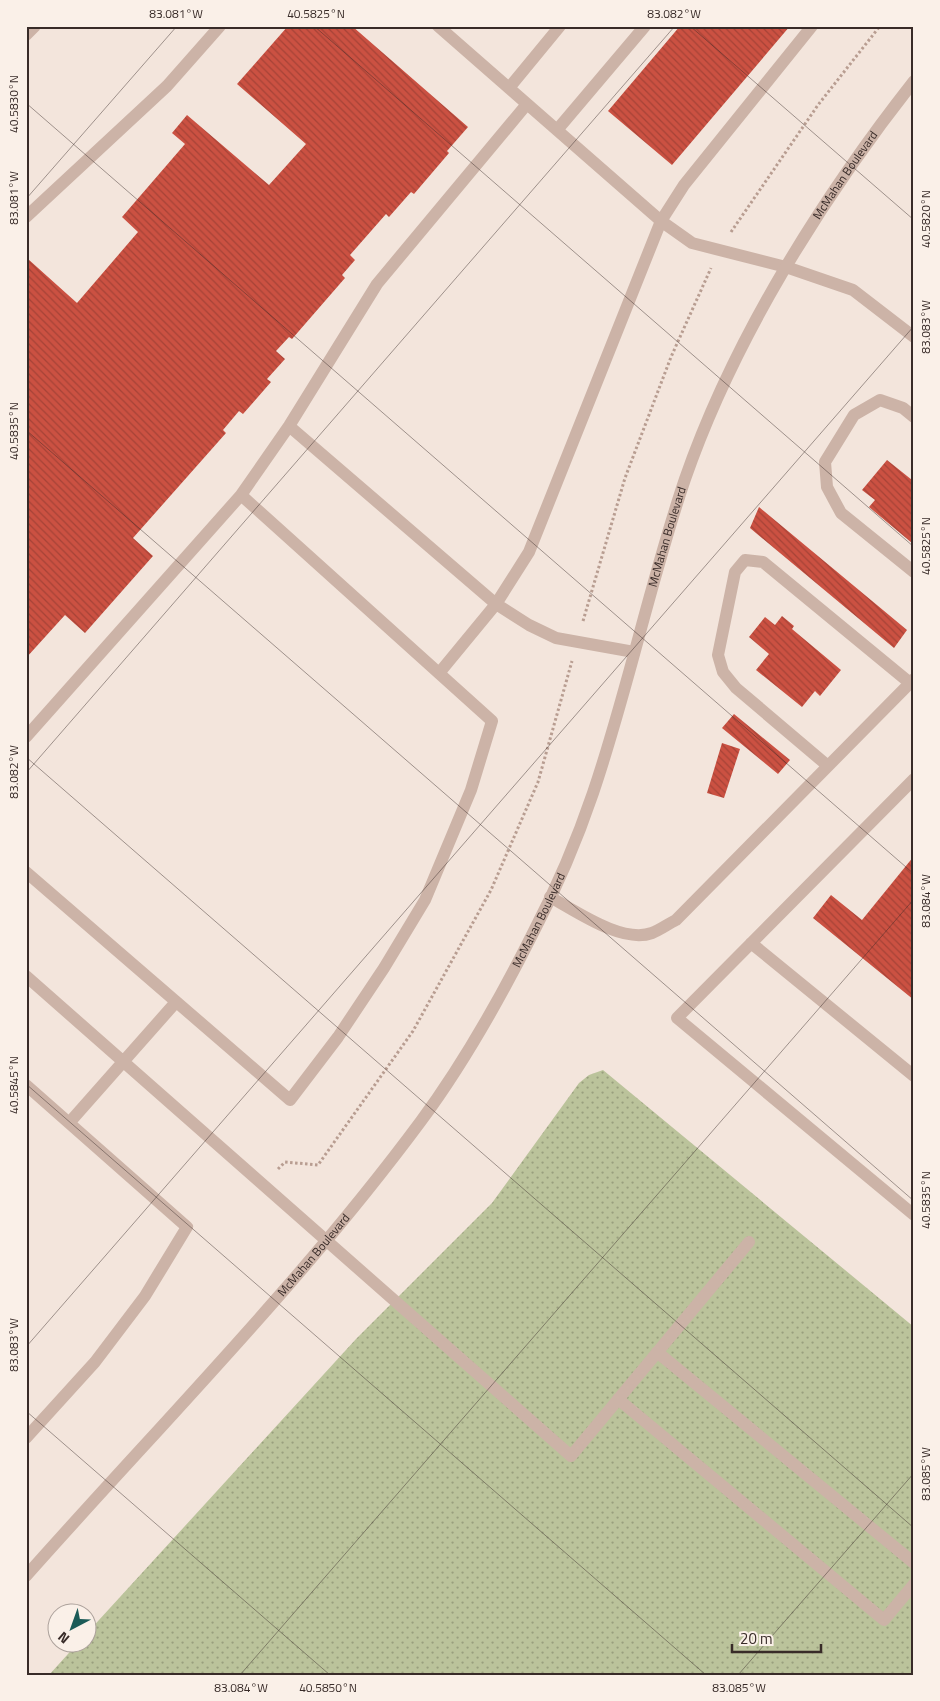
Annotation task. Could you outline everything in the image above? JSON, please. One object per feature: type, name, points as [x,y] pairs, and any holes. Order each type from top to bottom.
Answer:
[{"type":"street","points":[[26,35],[35,26]]},
{"type":"street","points":[[26,217],[167,86],[220,26]]},
{"type":"street","points":[[438,26],[661,221],[692,242],[786,267],[853,290],[914,337]]},
{"type":"street","points":[[509,88],[560,26]]},
{"type":"street","points":[[556,130],[645,26]]},
{"type":"street","points":[[440,672],[496,604],[529,552],[661,221],[684,185],[812,26]]},
{"type":"street","name":"McMahan Boulevard","points":[[26,1576],[327,1241],[423,1119],[472,1043],[533,933],[593,793],[685,480],[711,412],[738,353],[786,267],[857,157],[914,81]]},
{"type":"street","points":[[26,737],[241,495],[289,426],[377,284],[527,104]]},
{"type":"street","points":[[914,417],[903,408],[880,400],[854,415],[825,462],[827,487],[841,513],[914,572]]},
{"type":"street","points":[[289,426],[496,604],[529,625],[556,638],[634,652]]},
{"type":"street","points":[[26,872],[290,1100],[338,1037],[384,968],[425,900],[471,790],[492,721],[440,672],[241,495]]},
{"type":"street","points":[[550,897],[602,925],[623,933],[651,934],[676,920],[912,681],[763,562],[745,560],[735,572],[718,656],[723,672],[736,688],[828,766]]},
{"type":"street","points":[[914,779],[677,1018],[914,1215]]},
{"type":"street","points":[[751,942],[914,1076]]},
{"type":"street","points":[[26,976],[571,1456],[749,1242]]},
{"type":"street","points":[[69,1123],[176,1002]]},
{"type":"street","points":[[26,1085],[187,1227],[146,1296],[95,1362],[26,1438]]},
{"type":"street","points":[[657,1352],[914,1563]]},
{"type":"street","points":[[618,1399],[884,1620],[914,1584]]},
{"type":"green space","points":[[603,1070],[914,1327],[914,1675],[49,1675],[68,1654],[98,1654],[98,1621],[356,1339],[492,1203],[579,1083],[589,1075]]},
{"type":"building","points":[[288,26],[352,26],[468,127],[447,151],[449,153],[414,194],[411,192],[389,217],[386,214],[350,255],[355,260],[342,275],[345,278],[292,339],[289,337],[276,351],[285,359],[267,379],[271,382],[243,414],[239,411],[223,430],[226,433],[133,538],[153,556],[85,633],[65,615],[26,658],[26,261],[28,259],[77,303],[138,232],[122,217],[185,144],[172,133],[187,115],[269,185],[306,144],[237,84]]},
{"type":"building","points":[[680,26],[790,26],[672,165],[608,111]]},
{"type":"building","points":[[887,460],[912,480],[914,478],[914,541],[912,543],[869,507],[875,500],[862,490]]},
{"type":"building","points":[[759,507],[907,630],[894,648],[750,528]]},
{"type":"building","points":[[782,616],[794,626],[792,629],[841,670],[820,696],[815,691],[802,707],[756,670],[769,654],[749,637],[765,617],[775,625]]},
{"type":"building","points":[[734,714],[790,760],[778,774],[722,728]]},
{"type":"building","points":[[722,743],[740,749],[724,798],[707,793]]},
{"type":"building","points":[[914,856],[914,1000],[813,918],[831,895],[862,920]]}]
